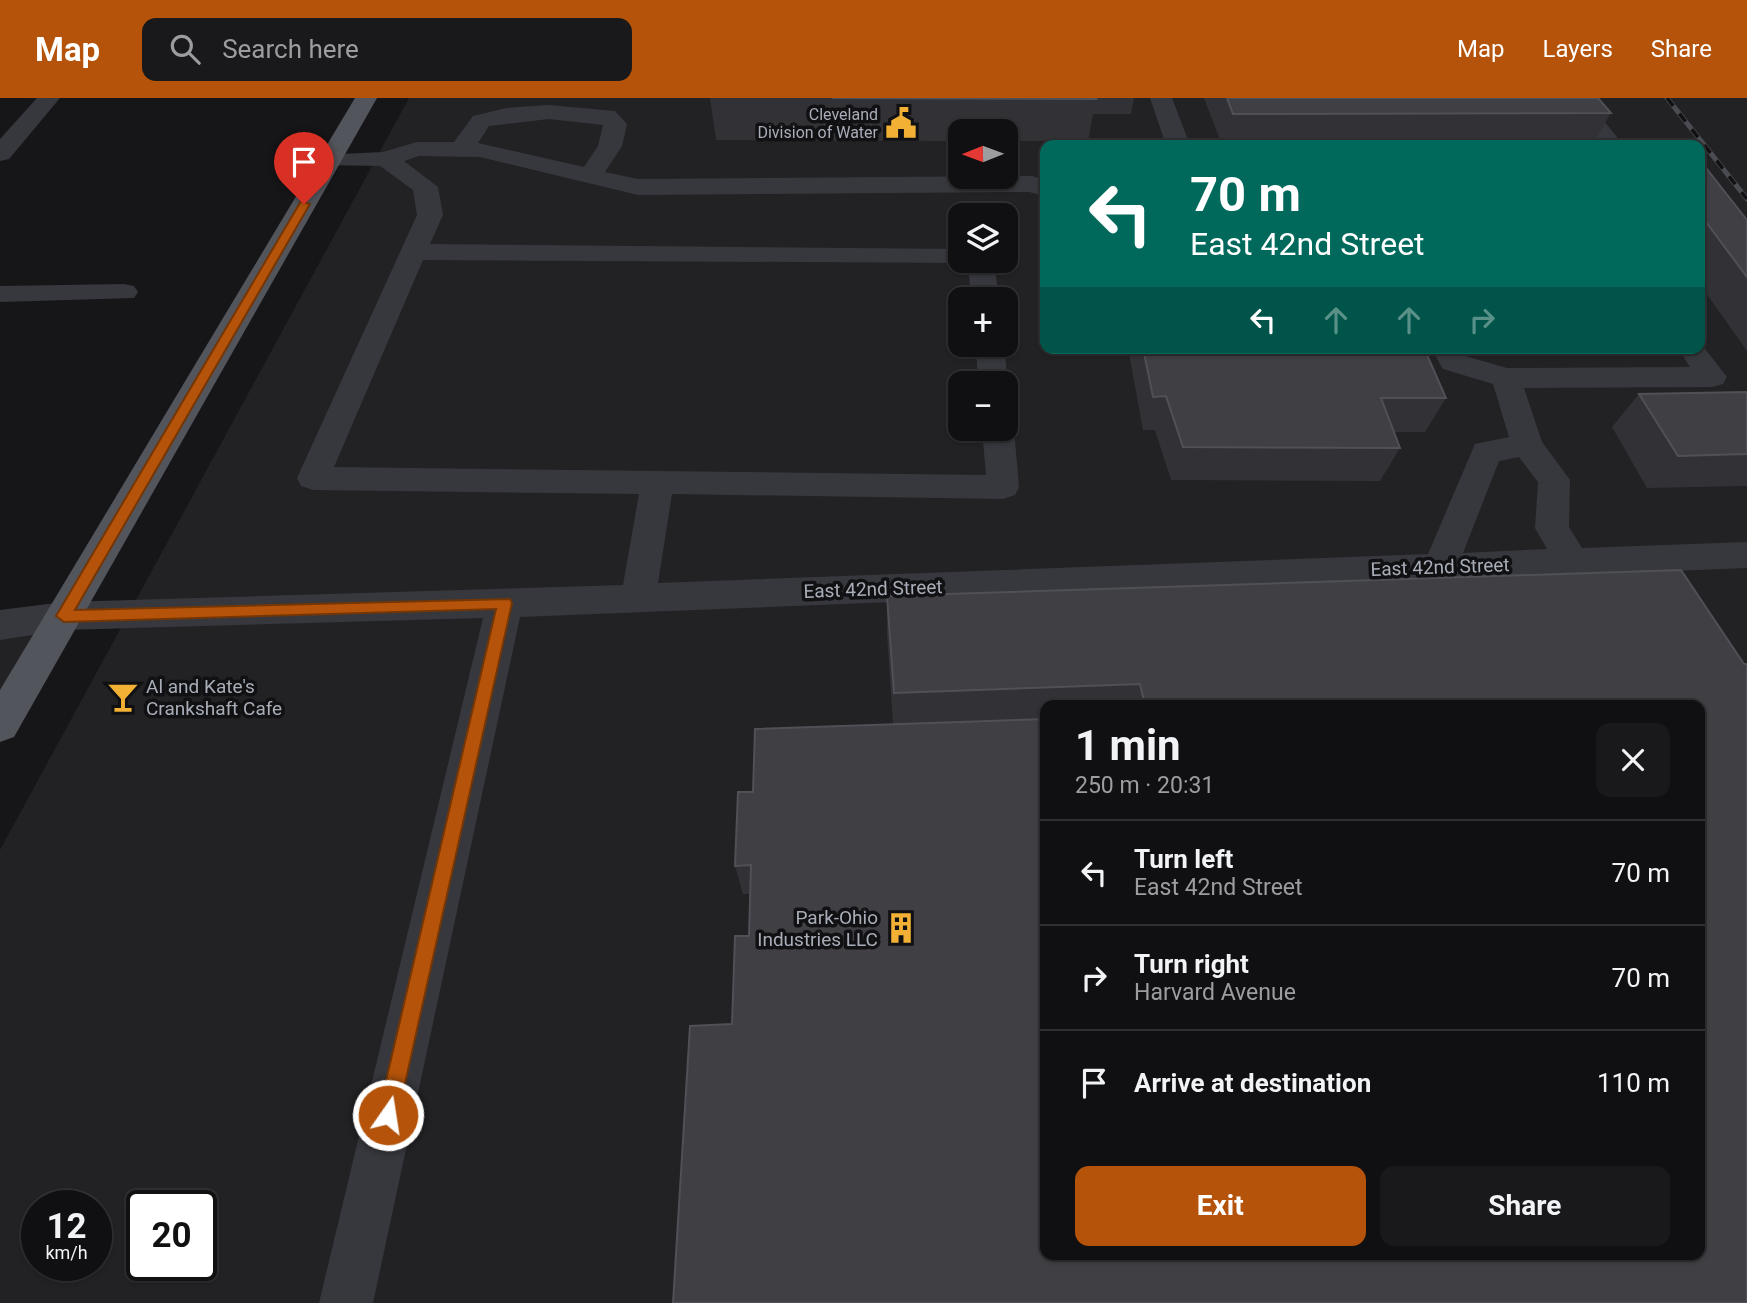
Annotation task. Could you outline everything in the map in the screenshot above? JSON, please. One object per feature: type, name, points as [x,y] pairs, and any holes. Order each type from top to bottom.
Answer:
[{"type":"main road","points":[[0,724],[366,98]]},
{"type":"street","points":[[0,154],[49,98]]},
{"type":"street","points":[[1161,98],[1176,140]]},
{"type":"street","points":[[1573,98],[1607,140]]},
{"type":"street","points":[[461,149],[481,121],[506,115],[549,112],[607,116],[615,124],[610,146],[590,176]]},
{"type":"street","points":[[330,160],[385,159],[417,149],[461,149],[481,150],[638,187],[1032,184],[1040,187]]},
{"type":"street","points":[[385,159],[425,187],[430,215],[313,478],[1003,486],[999,441]]},
{"type":"street","points":[[414,252],[948,257]]},
{"type":"street","points":[[0,294],[124,292]]},
{"type":"street","points":[[1449,354],[1453,362],[1506,378],[1723,384],[1697,354]]},
{"type":"street","points":[[1506,378],[1527,445],[1554,480],[1552,528],[1572,562]]},
{"type":"street","points":[[1440,567],[1486,452],[1527,445]]},
{"type":"street","points":[[638,598],[659,482]]},
{"type":"street","name":"East 42nd Street","points":[[0,625],[64,616],[505,603],[1747,555]]},
{"type":"street","points":[[346,1303],[505,603]]},
{"type":"shaded area","points":[[409,98],[1747,98],[1747,1303],[0,1303],[0,850]]},
{"type":"shaded area","points":[[64,616],[0,725],[0,619]]},
{"type":"building","points":[[832,98],[1095,98],[1096,99]]},
{"type":"building","points":[[1227,98],[1598,98],[1611,113],[1233,114]]},
{"type":"building","points":[[1705,167],[1747,220],[1747,277],[1705,221]]},
{"type":"building","points":[[1144,354],[1427,354],[1446,398],[1381,398],[1400,448],[1183,447],[1166,396],[1153,397]]},
{"type":"building","points":[[1747,392],[1747,454],[1678,456],[1639,394]]},
{"type":"building","name":"Park-Ohio Industries LLC","points":[[1681,570],[1744,664],[1747,664],[1747,1303],[673,1303],[690,1026],[732,1024],[735,936],[749,936],[751,865],[735,866],[738,792],[753,792],[755,729],[1040,719],[1040,1260],[1705,1260],[1705,700],[1144,700],[1140,684],[894,693],[887,596]]},
{"type":"railway","points":[[1667,98],[1700,140]]},
{"type":"railway","points":[[1705,146],[1747,199]]},
{"type":"place","name":"Cleveland Division of Water","points":[[901,123]]},
{"type":"place","name":"Al and Kate's Crankshaft Cafe","points":[[123,697]]},
{"type":"place","name":"Park-Ohio Industries LLC","points":[[901,928]]},
{"type":"route","points":[[304,204],[64,616],[505,603],[388,1115]]}]
